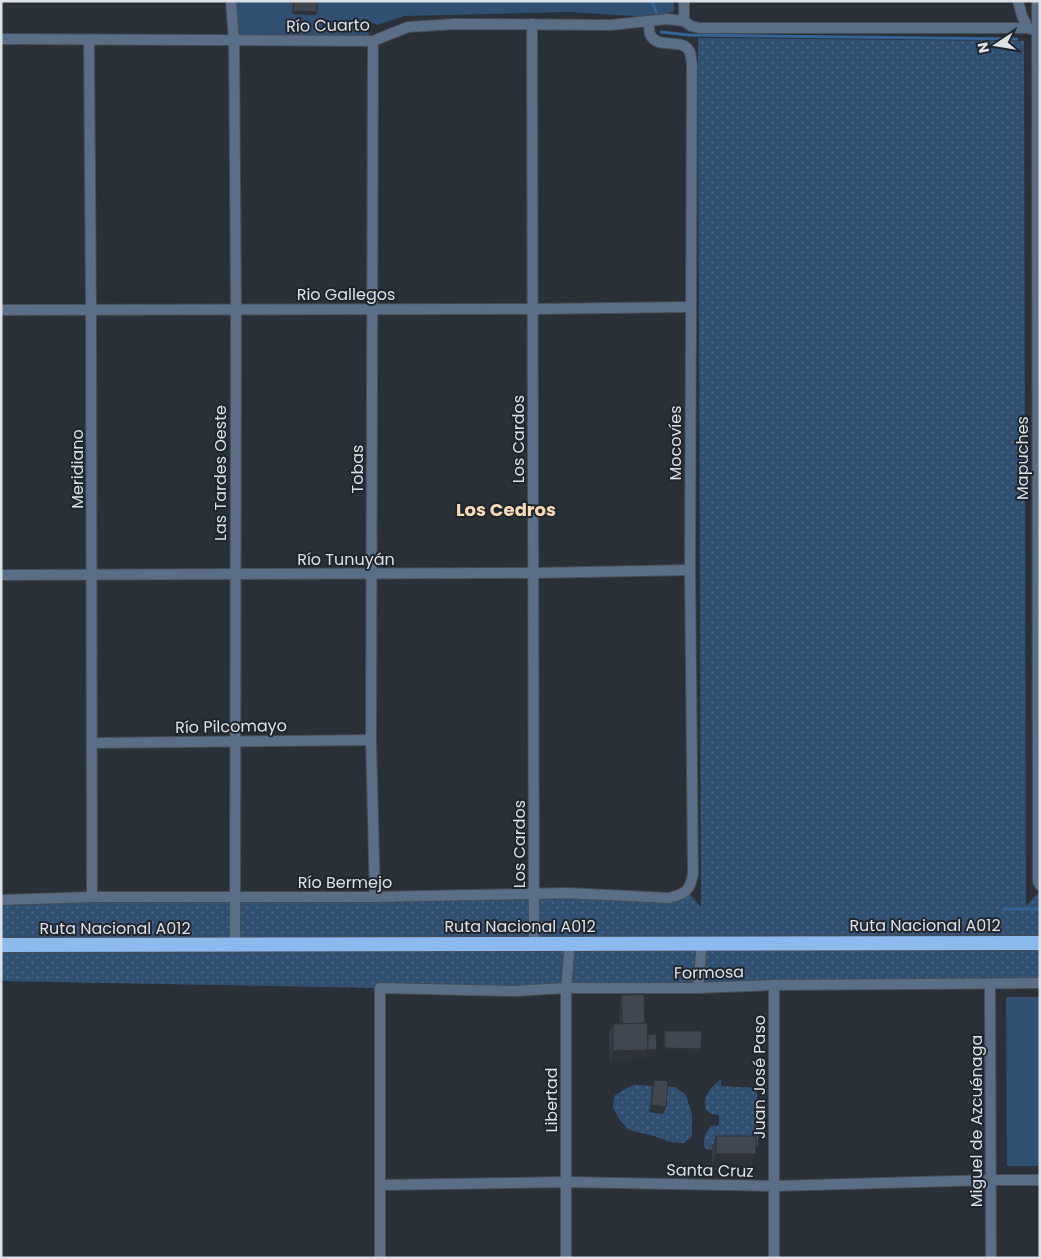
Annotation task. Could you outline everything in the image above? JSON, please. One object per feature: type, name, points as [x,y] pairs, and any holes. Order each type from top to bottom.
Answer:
[{"type":"highway","name":"Ruta Nacional A012","points":[[1,945],[1040,943]]},
{"type":"street","name":"Las Tardes Oeste","points":[[231,1],[234,41],[236,310],[235,945]]},
{"type":"street","points":[[684,1],[684,21]]},
{"type":"street","points":[[1018,1],[1022,16],[1035,30]]},
{"type":"street","name":"Mapuches","points":[[1037,1],[1035,30],[1038,304],[1038,882],[1040,885]]},
{"type":"street","name":"Río Cuarto","points":[[1,40],[373,41],[408,27],[455,24],[611,25],[667,20],[684,21],[691,26],[700,28],[1035,30]]},
{"type":"street","name":"Mocovíes","points":[[649,22],[650,34],[654,40],[685,46],[690,52],[692,64],[690,570],[693,874],[691,886],[687,890]]},
{"type":"street","name":"Los Cardos","points":[[532,24],[534,943]]},
{"type":"street","name":"Meridiano","points":[[89,41],[92,897]]},
{"type":"street","name":"Tobas","points":[[373,41],[370,740],[375,897]]},
{"type":"street","name":"Rio Gallegos","points":[[1,310],[691,307]]},
{"type":"street","name":"Río Tunuyán","points":[[1,575],[533,573],[690,570]]},
{"type":"street","name":"Río Pilcomayo","points":[[92,743],[370,740]]},
{"type":"street","name":"Río Bermejo","points":[[1,900],[92,897],[375,897],[534,894],[669,898],[680,895],[687,890]]},
{"type":"street","name":"Libertad","points":[[566,1258],[566,988],[570,943]]},
{"type":"street","points":[[698,988],[702,943]]},
{"type":"street","name":"Formosa","points":[[380,1185],[380,988],[515,991],[566,988],[1040,983]]},
{"type":"street","name":"Miguel de Azcuénaga","points":[[990,984],[991,1258]]},
{"type":"street","name":"Juan José Paso","points":[[774,986],[774,1258]]},
{"type":"street","name":"Santa Cruz","points":[[380,1185],[566,1182],[774,1186],[1040,1180]]},
{"type":"street","points":[[380,1185],[380,1258]]},
{"type":"shaded area","points":[[231,1],[674,1],[674,11],[662,16],[649,17],[569,12],[404,16],[377,25],[363,18],[363,23],[373,41],[234,41]]},
{"type":"shaded area","points":[[698,38],[1024,41],[1026,906],[1040,891],[1040,983],[380,988],[1,981],[1,900],[92,897],[669,898],[687,891],[701,907]]},
{"type":"shaded area","points":[[1006,997],[1040,997],[1040,1166],[1007,1166]]},
{"type":"shaded area","points":[[721,1079],[721,1086],[757,1088],[758,1146],[712,1146],[712,1150],[705,1149],[704,1139],[711,1126],[719,1125],[719,1115],[712,1114],[706,1110],[705,1100],[710,1089]]},
{"type":"shaded area","points":[[634,1085],[675,1087],[686,1095],[692,1115],[692,1136],[684,1143],[670,1142],[629,1130],[613,1108],[614,1096]]},
{"type":"building","points":[[294,1],[317,1],[317,12],[293,11]]},
{"type":"building","points":[[644,994],[645,1023],[622,1024],[621,995]]},
{"type":"building","points":[[647,1023],[648,1050],[613,1051],[613,1024]]},
{"type":"building","points":[[665,1031],[702,1031],[701,1049],[665,1048]]},
{"type":"building","points":[[656,1034],[657,1050],[648,1050],[648,1035]]},
{"type":"building","points":[[654,1080],[668,1081],[666,1107],[651,1105]]},
{"type":"building","points":[[716,1136],[756,1136],[756,1154],[716,1154]]},
{"type":"waterway","points":[[652,1],[656,12]]},
{"type":"waterway","points":[[661,32],[689,35],[1017,39]]},
{"type":"waterway","points":[[1004,909],[1040,909]]},
{"type":"district","name":"Los Cedros","points":[[506,510]]}]
